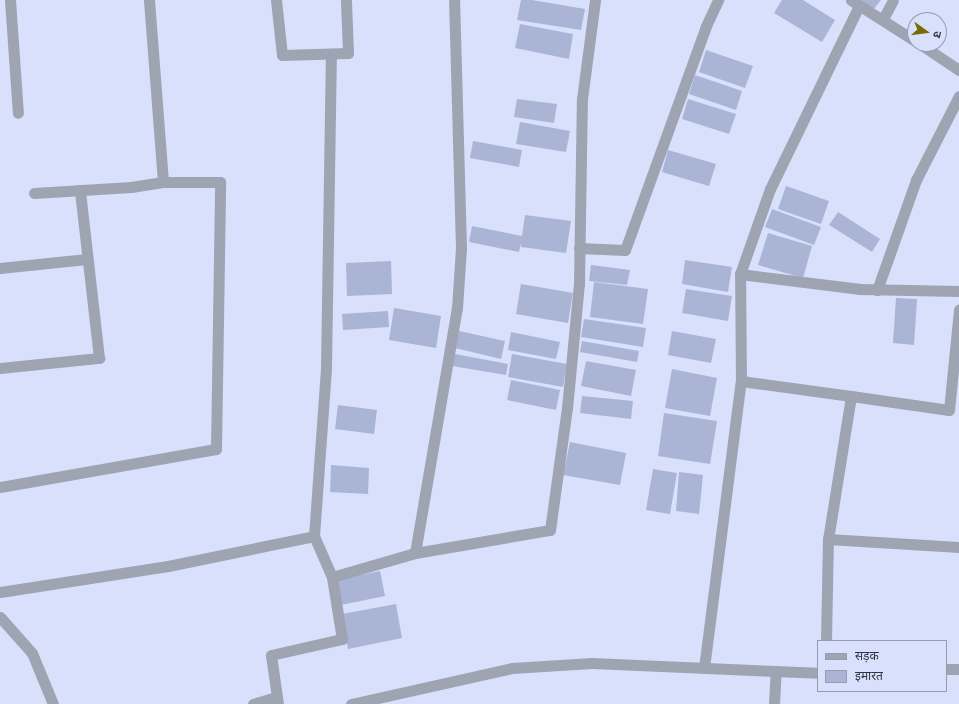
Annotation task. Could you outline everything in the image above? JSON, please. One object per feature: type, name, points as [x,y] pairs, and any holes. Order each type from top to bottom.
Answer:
[{"type":"street","points":[[10,0],[18,113]]},
{"type":"street","points":[[149,0],[163,182]]},
{"type":"street","points":[[276,0],[282,55],[348,53],[346,0]]},
{"type":"street","points":[[415,553],[457,308],[461,248],[454,0]]},
{"type":"street","points":[[332,577],[415,553],[550,530],[567,408],[579,284],[582,99],[595,0]]},
{"type":"street","points":[[579,248],[625,250],[706,26],[718,0]]},
{"type":"street","points":[[883,19],[893,0]]},
{"type":"street","points":[[704,668],[741,381],[740,274],[770,189],[855,3],[883,19],[907,36]]},
{"type":"street","points":[[932,52],[959,70]]},
{"type":"street","points":[[253,704],[277,701],[271,655],[342,639],[332,577],[314,536],[326,367],[330,54]]},
{"type":"street","points":[[877,290],[916,180],[959,96]]},
{"type":"street","points":[[0,487],[216,449],[220,182],[163,182],[131,187],[34,193]]},
{"type":"street","points":[[0,368],[99,358],[80,190]]},
{"type":"street","points":[[0,268],[87,259]]},
{"type":"street","points":[[740,274],[860,289],[959,291]]},
{"type":"street","points":[[741,381],[949,410],[959,309]]},
{"type":"street","points":[[826,640],[828,539],[851,396]]},
{"type":"street","points":[[0,592],[168,566],[314,536]]},
{"type":"street","points":[[828,539],[959,548]]},
{"type":"street","points":[[0,617],[32,653],[53,704]]},
{"type":"street","points":[[351,704],[512,668],[592,664],[817,673]]},
{"type":"street","points":[[947,669],[959,669]]},
{"type":"street","points":[[774,704],[776,671]]},
{"type":"building","points":[[521,0],[532,0],[585,9],[581,30],[517,20]]},
{"type":"building","points":[[782,0],[803,0],[835,20],[822,42],[774,13]]},
{"type":"building","points":[[861,0],[881,0],[873,10]]},
{"type":"building","points":[[520,24],[573,34],[569,59],[515,48]]},
{"type":"building","points":[[706,50],[753,66],[745,88],[699,72]]},
{"type":"building","points":[[695,75],[742,91],[736,110],[689,94]]},
{"type":"building","points":[[517,99],[557,104],[554,123],[514,117]]},
{"type":"building","points":[[688,99],[736,114],[729,134],[682,119]]},
{"type":"building","points":[[520,122],[570,131],[566,152],[516,144]]},
{"type":"building","points":[[473,141],[522,150],[519,167],[470,158]]},
{"type":"building","points":[[668,150],[716,164],[709,186],[662,172]]},
{"type":"building","points":[[786,186],[829,201],[821,224],[778,209]]},
{"type":"building","points":[[772,209],[821,227],[814,245],[765,227]]},
{"type":"building","points":[[838,212],[880,239],[872,252],[829,225]]},
{"type":"building","points":[[525,215],[571,221],[566,253],[521,247],[521,243],[519,252],[469,242],[472,226],[522,236]]},
{"type":"building","points":[[768,233],[812,246],[803,278],[758,265]]},
{"type":"building","points":[[685,260],[732,267],[728,292],[682,284]]},
{"type":"building","points":[[391,261],[392,294],[347,296],[346,263]]},
{"type":"building","points":[[591,265],[630,270],[627,285],[589,281]]},
{"type":"building","points":[[594,282],[648,289],[643,324],[590,317]]},
{"type":"building","points":[[521,284],[573,293],[568,323],[516,314]]},
{"type":"building","points":[[686,289],[732,296],[728,321],[682,313]]},
{"type":"building","points":[[896,298],[917,299],[914,345],[893,343]]},
{"type":"building","points":[[394,308],[441,316],[436,348],[389,340]]},
{"type":"building","points":[[388,311],[389,327],[343,330],[342,314]]},
{"type":"building","points":[[584,319],[646,328],[643,347],[581,337]]},
{"type":"building","points":[[459,331],[505,341],[501,359],[455,348]]},
{"type":"building","points":[[672,331],[716,339],[711,363],[668,355]]},
{"type":"building","points":[[511,332],[560,342],[556,359],[508,350]]},
{"type":"building","points":[[582,341],[639,351],[637,362],[580,352]]},
{"type":"building","points":[[455,354],[508,364],[506,375],[452,366]]},
{"type":"building","points":[[512,354],[567,364],[563,387],[508,377]]},
{"type":"building","points":[[586,361],[636,370],[631,396],[581,386]]},
{"type":"building","points":[[672,369],[717,378],[710,416],[665,408]]},
{"type":"building","points":[[511,380],[560,390],[556,410],[507,400]]},
{"type":"building","points":[[582,396],[633,401],[631,419],[580,413]]},
{"type":"building","points":[[338,405],[377,410],[374,434],[335,429]]},
{"type":"building","points":[[664,413],[717,421],[710,464],[658,456]]},
{"type":"building","points":[[570,442],[626,453],[620,485],[563,475]]},
{"type":"building","points":[[331,465],[369,468],[368,494],[330,492]]},
{"type":"building","points":[[653,469],[677,473],[670,514],[646,510]]},
{"type":"building","points":[[679,472],[703,475],[699,514],[676,511]]},
{"type":"building","points":[[380,571],[385,596],[341,605],[336,580]]},
{"type":"building","points":[[396,604],[402,638],[348,649],[342,614]]}]
